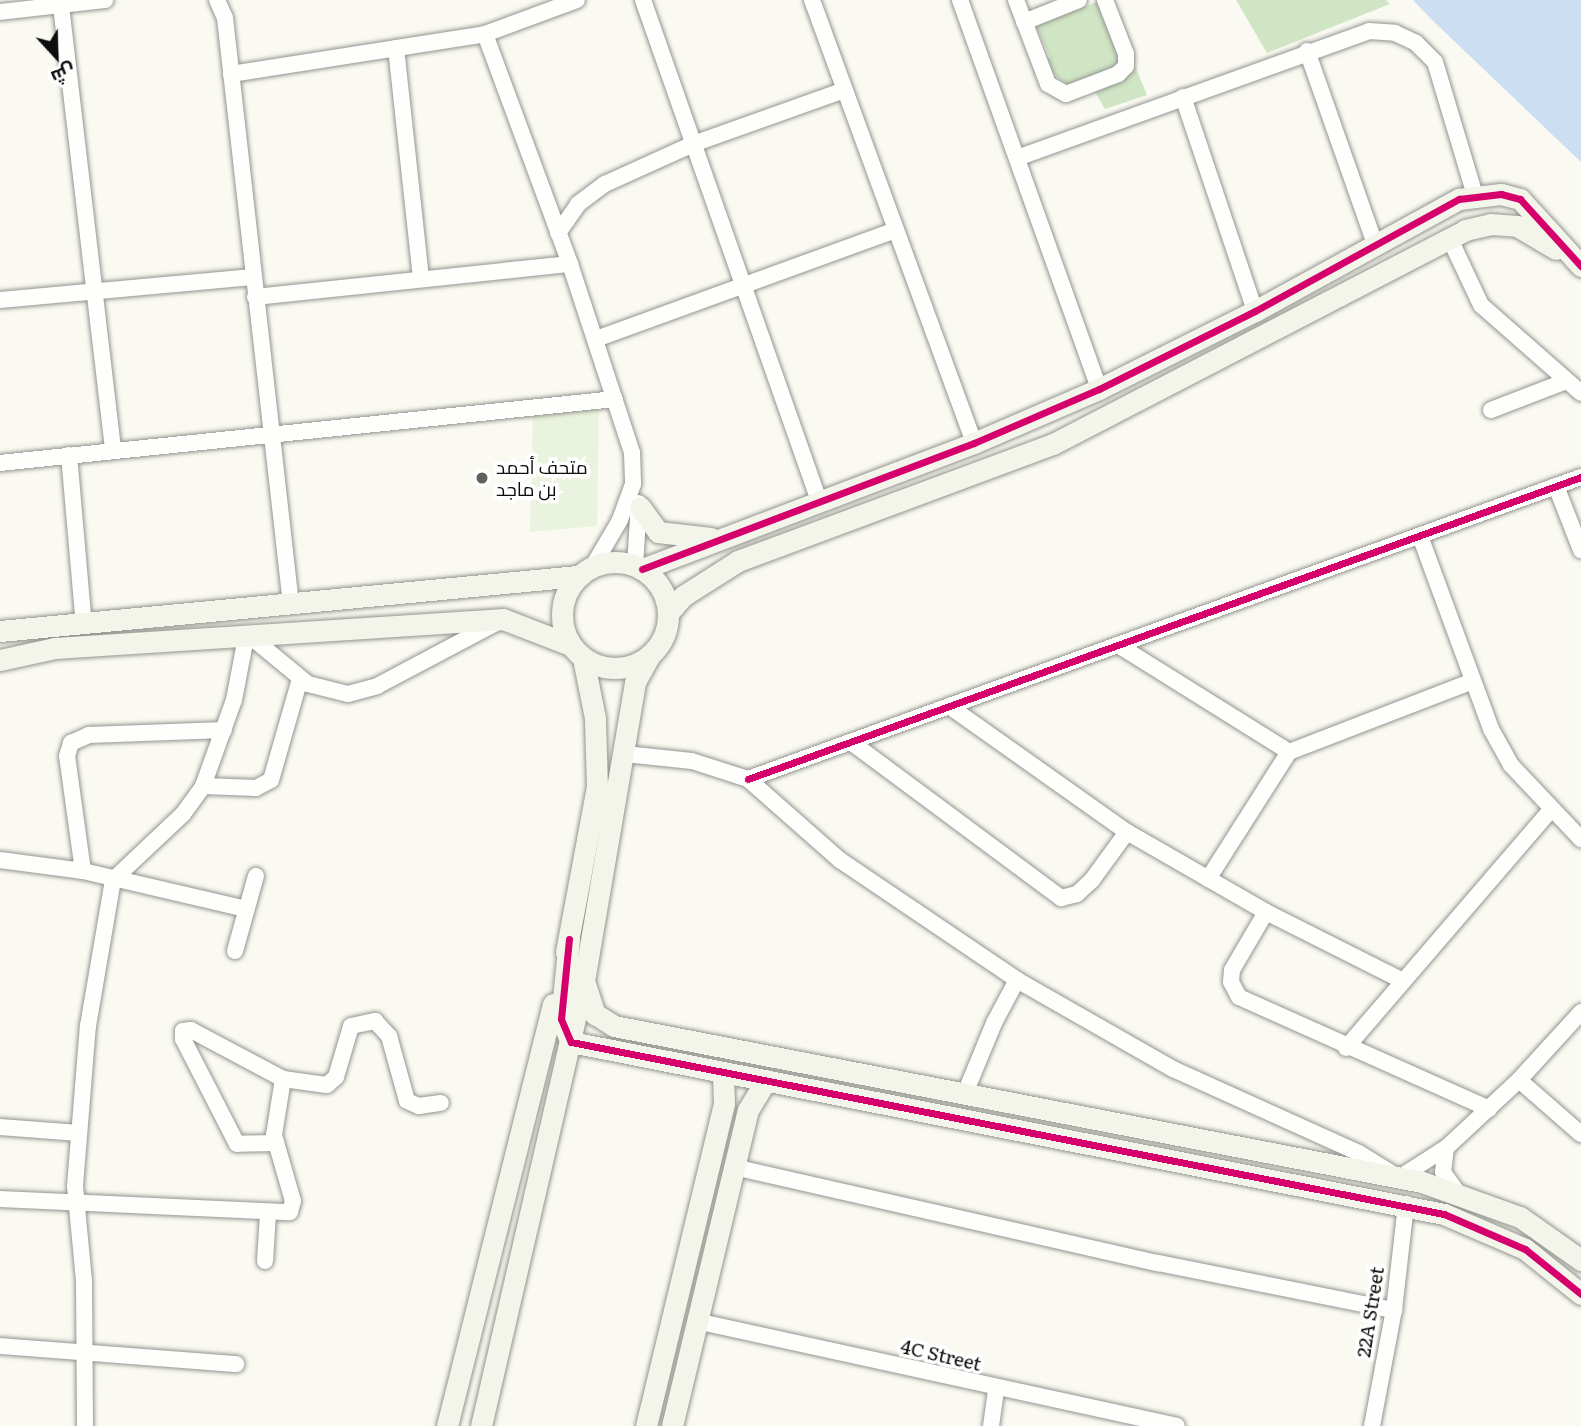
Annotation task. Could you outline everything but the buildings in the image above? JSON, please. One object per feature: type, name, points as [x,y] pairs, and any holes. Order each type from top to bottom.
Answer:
[{"type":"street","points":[[0,12],[105,0]]},
{"type":"street","points":[[217,0],[225,18],[291,605]]},
{"type":"street","points":[[231,74],[485,34],[577,0]]},
{"type":"street","points":[[643,0],[820,501]]},
{"type":"street","points":[[812,0],[974,443]]},
{"type":"street","points":[[960,0],[1099,389]]},
{"type":"street","points":[[1016,0],[1048,84],[1066,94],[1118,74],[1126,66],[1126,54],[1105,0]]},
{"type":"street","points":[[1024,22],[1079,0]]},
{"type":"street","points":[[61,6],[97,289],[113,450]]},
{"type":"street","points":[[1017,158],[1307,51],[1369,31],[1395,33],[1416,43],[1435,62],[1445,85],[1475,195]]},
{"type":"street","points":[[481,1426],[584,981],[625,754],[635,682],[667,629],[668,612],[659,585],[639,567],[640,507],[633,484],[632,453],[570,264],[485,34]]},
{"type":"street","points":[[396,48],[421,279]]},
{"type":"street","points":[[1307,51],[1376,244]]},
{"type":"street","points":[[558,233],[588,195],[693,144],[845,90]]},
{"type":"street","points":[[1183,97],[1255,310]]},
{"type":"street","points":[[0,631],[291,605],[586,571],[608,562],[639,567],[974,443],[1099,389],[1255,310],[1436,209],[1475,195],[1502,194],[1520,199],[1577,262]]},
{"type":"street","points":[[668,612],[683,596],[738,561],[1053,444],[1449,237],[1490,224],[1517,226],[1577,262]]},
{"type":"street","points":[[596,339],[896,230]]},
{"type":"street","points":[[1449,237],[1481,305],[1581,393]]},
{"type":"street","points":[[1354,256],[1367,281]]},
{"type":"street","points":[[255,297],[570,264]]},
{"type":"street","points":[[0,300],[97,289],[253,277]]},
{"type":"street","points":[[1491,410],[1566,382]]},
{"type":"street","points":[[0,463],[615,399]]},
{"type":"street","points":[[69,455],[84,625]]},
{"type":"street","points":[[748,779],[1581,477]]},
{"type":"street","points":[[447,1426],[569,939],[597,787],[595,718],[562,609],[620,520],[633,484]]},
{"type":"street","points":[[1556,486],[1581,550]]},
{"type":"street","points":[[640,507],[658,532],[720,538]]},
{"type":"street","points":[[1420,536],[1470,682],[1511,765],[1550,811],[1581,839]]},
{"type":"street","points":[[0,660],[55,648],[503,619],[616,668],[649,657]]},
{"type":"street","points":[[249,637],[300,678],[327,692],[368,690],[503,619]]},
{"type":"street","points":[[85,1426],[85,1355],[78,1206],[79,1133],[88,1026],[113,880],[183,814],[203,786],[224,730],[249,637]]},
{"type":"street","points":[[1118,645],[1289,752]]},
{"type":"street","points":[[203,786],[256,788],[271,780],[300,678]]},
{"type":"street","points":[[1208,879],[1289,752],[1470,682]]},
{"type":"street","points":[[949,706],[1127,832],[1266,912],[1403,981]]},
{"type":"street","points":[[83,871],[67,755],[71,743],[89,735],[224,730]]},
{"type":"street","points":[[851,742],[1061,898],[1077,894],[1092,880],[1127,832]]},
{"type":"street","points":[[625,754],[692,761],[748,779],[840,860],[1017,981],[1173,1069],[1359,1153],[1399,1178]]},
{"type":"street","points":[[1346,1048],[1550,811]]},
{"type":"street","points":[[0,860],[83,871],[246,909]]},
{"type":"street","points":[[235,951],[256,876]]},
{"type":"street","points":[[1266,912],[1232,970],[1234,990],[1346,1048],[1489,1109]]},
{"type":"street","points":[[569,939],[561,1019],[571,1042]]},
{"type":"street","points":[[584,981],[590,1004],[604,1021],[728,1048],[974,1093],[1399,1178],[1457,1192],[1520,1217],[1581,1259]]},
{"type":"street","points":[[826,1094],[837,1090],[965,1113],[977,1106],[974,1093],[993,1023],[1017,981]]},
{"type":"street","points":[[1399,1178],[1446,1148],[1578,1020]]},
{"type":"street","points":[[275,1143],[237,1144],[183,1039],[183,1031],[191,1030],[283,1079],[331,1084],[351,1026],[375,1021],[389,1036],[407,1101],[419,1106],[441,1103]]},
{"type":"street","points":[[649,1057],[644,1048],[654,1041],[728,1048]]},
{"type":"street","points":[[571,1042],[826,1094],[1406,1204],[1481,1226],[1525,1250],[1581,1294]]},
{"type":"street","points":[[646,1426],[726,1093],[723,1072]]},
{"type":"street","points":[[0,1199],[78,1206],[285,1214],[293,1205],[275,1143],[283,1079]]},
{"type":"street","points":[[672,1426],[751,1100],[766,1080]]},
{"type":"street","points":[[1519,1080],[1581,1134]]},
{"type":"street","points":[[0,1127],[79,1133]]},
{"type":"street","points":[[714,1143],[727,1156],[712,1213],[721,1221]]},
{"type":"street","points":[[1446,1148],[1443,1172],[1457,1192]]},
{"type":"street","points":[[734,1167],[1158,1263],[1394,1310]]},
{"type":"street","name":"22A Street","points":[[1372,1426],[1394,1310],[1406,1204]]},
{"type":"street","points":[[265,1261],[268,1214]]},
{"type":"street","name":"4C Street","points":[[696,1321],[996,1389],[1177,1426]]},
{"type":"street","points":[[0,1346],[85,1355],[236,1364]]},
{"type":"street","points":[[991,1426],[996,1389]]},
{"type":"green space","points":[[1236,0],[1386,0],[1390,4],[1267,53]]},
{"type":"green space","points":[[1099,1],[1126,44],[1147,95],[1105,109],[1089,82],[1071,87],[1056,76],[1044,61],[1050,57],[1036,25]]},
{"type":"green space","points":[[599,407],[597,526],[530,532],[533,412]]},
{"type":"water","points":[[1413,0],[1581,0],[1581,162],[1431,19]]},
{"type":"cycle path","points":[[642,569],[974,443],[1099,389],[1255,311],[1459,199],[1501,194],[1520,199],[1581,266]]},
{"type":"cycle path","points":[[748,779],[1581,477]]},
{"type":"cycle path","points":[[569,939],[561,1019],[571,1042],[1444,1214],[1525,1249],[1581,1294]]},
{"type":"place","name":"متحف أحمد بن ماجد","points":[[482,478]]}]
